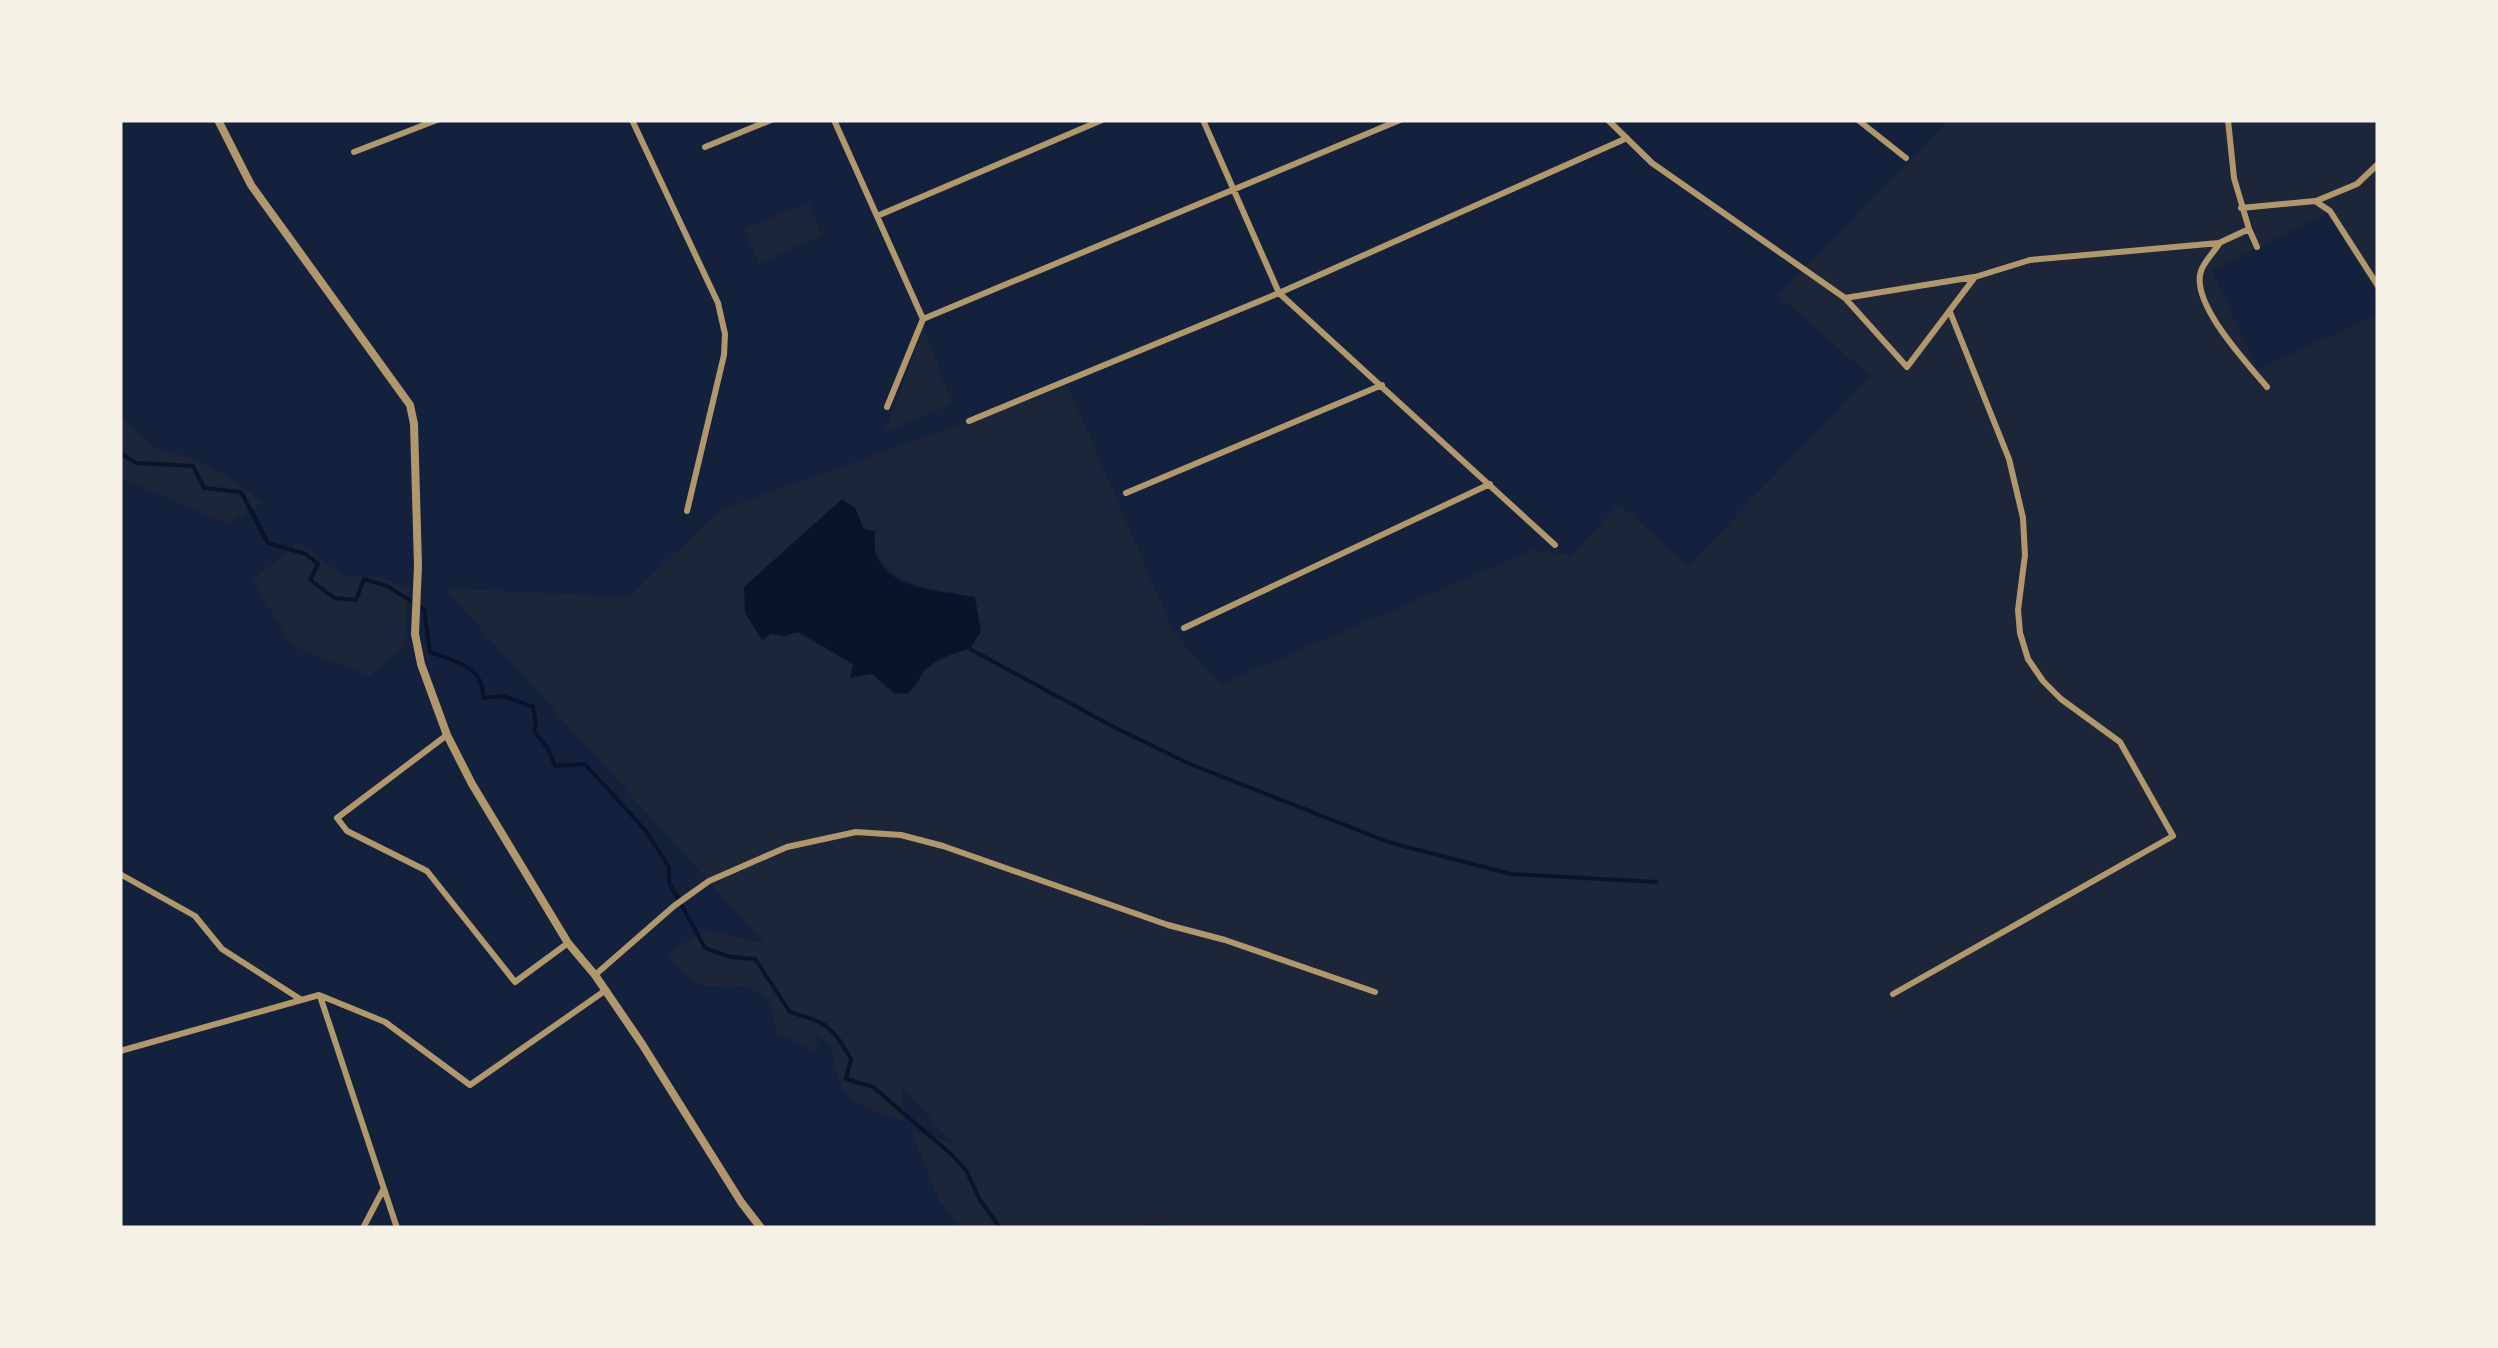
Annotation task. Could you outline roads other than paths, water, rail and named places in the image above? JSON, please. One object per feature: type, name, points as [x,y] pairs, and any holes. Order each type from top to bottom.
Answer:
[{"type":"street","points":[[218,120],[251,185],[410,404],[414,424],[415,613],[421,664],[447,736],[568,944],[606,990],[760,1228]]},
{"type":"street","points":[[354,152],[438,120]]},
{"type":"street","points":[[632,120],[722,320],[725,346],[687,511]]},
{"type":"street","points":[[705,147],[771,120]]},
{"type":"street","points":[[834,120],[923,319]]},
{"type":"street","points":[[878,216],[1102,120]]},
{"type":"street","points":[[1204,120],[1279,293],[1555,545]]},
{"type":"street","points":[[887,407],[923,319],[1400,120]]},
{"type":"street","points":[[1608,120],[1652,163],[1845,298],[1907,367],[1975,277]]},
{"type":"street","points":[[1858,120],[1906,158]]},
{"type":"street","points":[[2228,120],[2242,208],[2257,247]]},
{"type":"street","points":[[969,422],[1279,293],[1627,138]]},
{"type":"street","points":[[2242,208],[2337,195],[2358,184],[2378,164]]},
{"type":"street","points":[[2315,201],[2330,211],[2378,286]]},
{"type":"street","points":[[1845,298],[1975,277],[2030,260],[2220,243],[2249,230]]},
{"type":"street","points":[[2220,243],[2202,269],[2203,300],[2267,386]]},
{"type":"street","points":[[1892,994],[2173,836],[2120,742],[2062,699],[2028,659],[2018,610],[2025,556],[2023,518],[2009,459],[1950,312]]},
{"type":"street","points":[[1126,493],[1382,384]]},
{"type":"street","points":[[1184,628],[1490,484]]},
{"type":"street","points":[[447,736],[337,818],[347,832],[427,872],[515,982],[568,944]]},
{"type":"street","points":[[595,975],[674,906],[710,881],[786,847],[856,832],[901,835],[943,846],[1375,992]]},
{"type":"street","points":[[120,874],[195,916],[222,949],[300,999]]},
{"type":"street","points":[[120,1052],[320,994],[385,1022],[470,1085],[606,990]]},
{"type":"street","points":[[320,994],[397,1228]]},
{"type":"street","points":[[363,1228],[384,1189]]},
{"type":"waterway","points":[[120,453],[136,463],[193,466],[204,488],[241,492],[268,543],[306,554],[318,564],[310,580],[335,598],[356,600],[364,579],[387,586],[424,609],[430,652],[473,672],[479,679],[483,698],[503,696],[533,707],[534,731],[555,766],[585,764],[646,831],[669,867],[669,882],[705,948],[730,957],[755,959],[790,1012],[821,1023],[833,1032],[851,1059],[846,1079],[873,1087],[951,1154],[966,1170],[980,1200],[1000,1228]]},
{"type":"waterway","points":[[970,649],[1190,764],[1388,842],[1511,874],[1656,882]]}]
